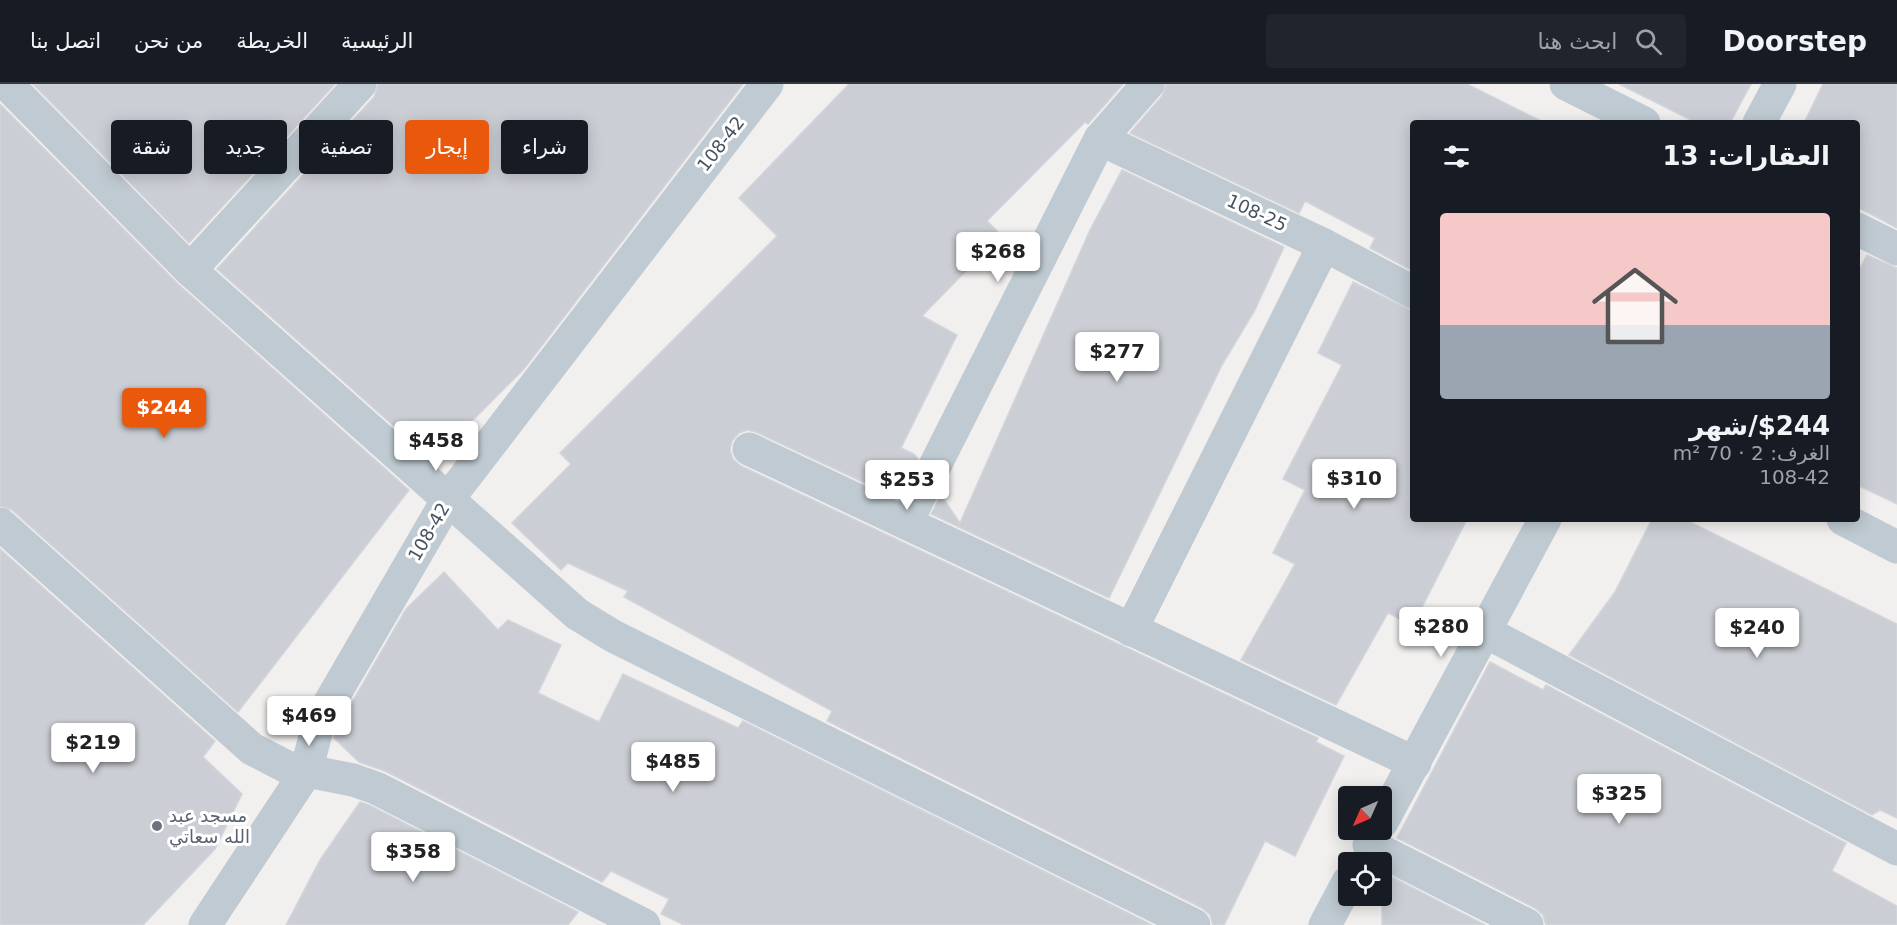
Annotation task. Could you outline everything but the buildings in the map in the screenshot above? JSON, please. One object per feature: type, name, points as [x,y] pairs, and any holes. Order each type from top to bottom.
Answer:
[{"type":"street","points":[[7,84],[190,270],[448,499],[544,588],[577,614],[613,636],[1194,925]]},
{"type":"street","points":[[190,270],[360,84]]},
{"type":"street","name":"108-42","points":[[205,925],[306,772],[319,721],[448,499],[767,84]]},
{"type":"street","points":[[906,523],[1100,139],[1148,84]]},
{"type":"street","points":[[1566,84],[1638,120]]},
{"type":"street","points":[[1761,120],[1780,84]]},
{"type":"street","name":"108-25","points":[[1100,139],[1324,245],[1410,290]]},
{"type":"street","points":[[1860,230],[1897,249]]},
{"type":"street","points":[[1131,630],[1324,245]]},
{"type":"street","points":[[749,449],[1415,763]]},
{"type":"street","points":[[1392,804],[1543,522]]},
{"type":"street","points":[[1849,522],[1897,548]]},
{"type":"street","points":[[0,524],[252,749],[287,768],[353,780],[376,788],[587,913],[644,925]]},
{"type":"street","points":[[1484,631],[1897,849]]},
{"type":"street","points":[[1372,840],[1527,925]]},
{"type":"street","points":[[1325,925],[1338,901]]},
{"type":"place","name":"مسجد عبد الله سعاتي","points":[[157,826]]}]
